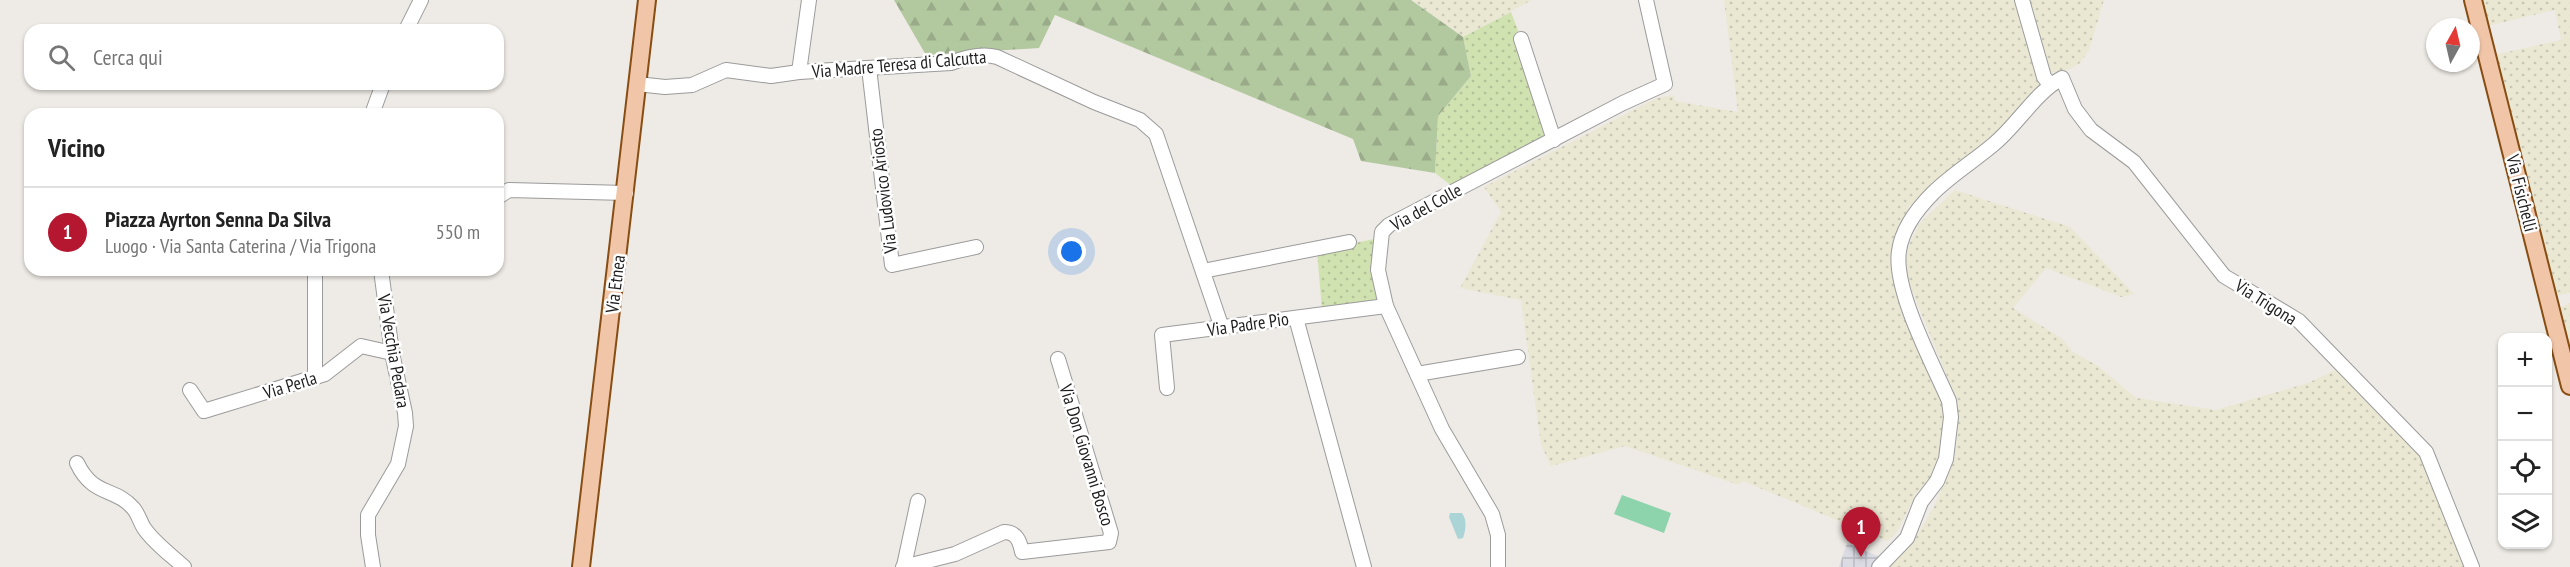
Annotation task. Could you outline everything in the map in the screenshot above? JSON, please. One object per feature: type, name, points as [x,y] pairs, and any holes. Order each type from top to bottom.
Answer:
[{"type":"main road","name":"Via Etnea","points":[[581,567],[647,0]]},
{"type":"main road","name":"Via Fisichelli","points":[[2473,0],[2570,386]]},
{"type":"street","points":[[409,24],[421,0]]},
{"type":"street","points":[[799,72],[809,0]]},
{"type":"street","name":"Via del Colle","points":[[1498,567],[1498,534],[1492,514],[1442,429],[1386,306],[1378,270],[1382,232],[1389,225],[1623,103],[1665,84],[1646,0]]},
{"type":"street","name":"Via Trigona","points":[[2022,0],[2044,77],[2056,82],[2091,130],[2134,162],[2224,276],[2299,321],[2426,452],[2472,567]]},
{"type":"street","points":[[1521,39],[1554,140]]},
{"type":"street","name":"Via Madre Teresa di Calcutta","points":[[637,84],[665,87],[692,85],[726,70],[771,76],[799,72],[951,63],[967,57],[989,55],[1140,120],[1156,134],[1222,328]]},
{"type":"street","name":"Via Ludovico Ariosto","points":[[868,68],[892,265],[976,247]]},
{"type":"street","points":[[1879,567],[1907,538],[1921,502],[1937,481],[1946,459],[1951,417],[1949,401],[1905,296],[1898,267],[1899,250],[1905,232],[1921,206],[1934,192],[2010,131],[2056,82]]},
{"type":"street","points":[[374,108],[381,90]]},
{"type":"street","points":[[504,193],[509,190],[626,193]]},
{"type":"street","points":[[1203,271],[1349,242]]},
{"type":"street","points":[[315,276],[315,378]]},
{"type":"street","name":"Via Vecchia Pedara","points":[[373,567],[368,535],[368,515],[398,464],[406,426],[392,353],[382,276]]},
{"type":"street","name":"Via Padre Pio","points":[[1167,388],[1162,335],[1386,306]]},
{"type":"street","points":[[1296,318],[1364,567]]},
{"type":"street","name":"Via Perla","points":[[190,390],[204,411],[325,374],[361,346],[392,353]]},
{"type":"street","points":[[1417,374],[1518,357]]},
{"type":"street","name":"Via Don Giovanni Bosco","points":[[904,567],[955,554],[1004,532],[1010,532],[1018,538],[1022,552],[1109,542],[1111,533],[1058,359]]},
{"type":"street","points":[[77,463],[86,478],[99,489],[118,497],[133,508],[144,529],[184,567]]},
{"type":"street","points":[[904,567],[918,501]]},
{"type":"shaded area","points":[[1412,0],[1532,0],[1463,37]]},
{"type":"shaded area","points":[[1724,0],[2019,0],[2040,82],[2039,89],[2002,134],[1914,206],[1909,205],[1894,249],[1917,345],[1947,414],[1944,442],[1931,477],[1916,494],[1896,533],[1887,541],[1743,481],[1739,485],[1625,446],[1551,466],[1541,445],[1521,300],[1460,288],[1501,212],[1484,187],[1657,98],[1674,95],[1675,101],[1738,112]]},
{"type":"shaded area","points":[[2026,0],[2104,0],[2089,50],[2079,64],[2066,71],[2049,73]]},
{"type":"shaded area","points":[[2480,0],[2570,0],[2570,293],[2553,296],[2522,168],[2526,162],[2524,157],[2518,154],[2494,55],[2561,40],[2555,10],[2487,26]]},
{"type":"shaded area","points":[[1955,190],[2070,227],[2134,294],[2121,297],[2046,268],[2013,308],[2061,338],[2073,352],[2098,366],[2136,398],[2216,410],[2308,383],[2337,369],[2416,448],[2429,469],[2466,567],[1883,567],[1912,544],[1935,505],[1954,460],[1958,430],[1955,396],[1903,268],[1909,245],[1919,224]]},
{"type":"shaded area","points":[[2570,303],[2570,348],[2567,347],[2557,309]]},
{"type":"shaded area","points":[[1847,543],[1885,560],[1879,567],[1839,567]]},
{"type":"green space","points":[[894,0],[1411,0],[1463,37],[1471,76],[1438,116],[1435,173],[1361,161],[1353,139],[1055,15],[1039,48],[926,55]]},
{"type":"green space","points":[[1511,12],[1519,33],[1515,35],[1546,138],[1452,186],[1435,173],[1438,116],[1471,76],[1463,37]]},
{"type":"green space","points":[[1374,239],[1373,265],[1379,303],[1322,310],[1317,251]]},
{"type":"green space","points":[[1622,495],[1671,513],[1664,533],[1614,514]]},
{"type":"water","points":[[1450,513],[1462,513],[1464,516],[1463,538],[1458,539],[1449,517]]},
{"type":"place","name":"Piazza Ayrton Senna Da Silva","points":[[1861,557]]}]
